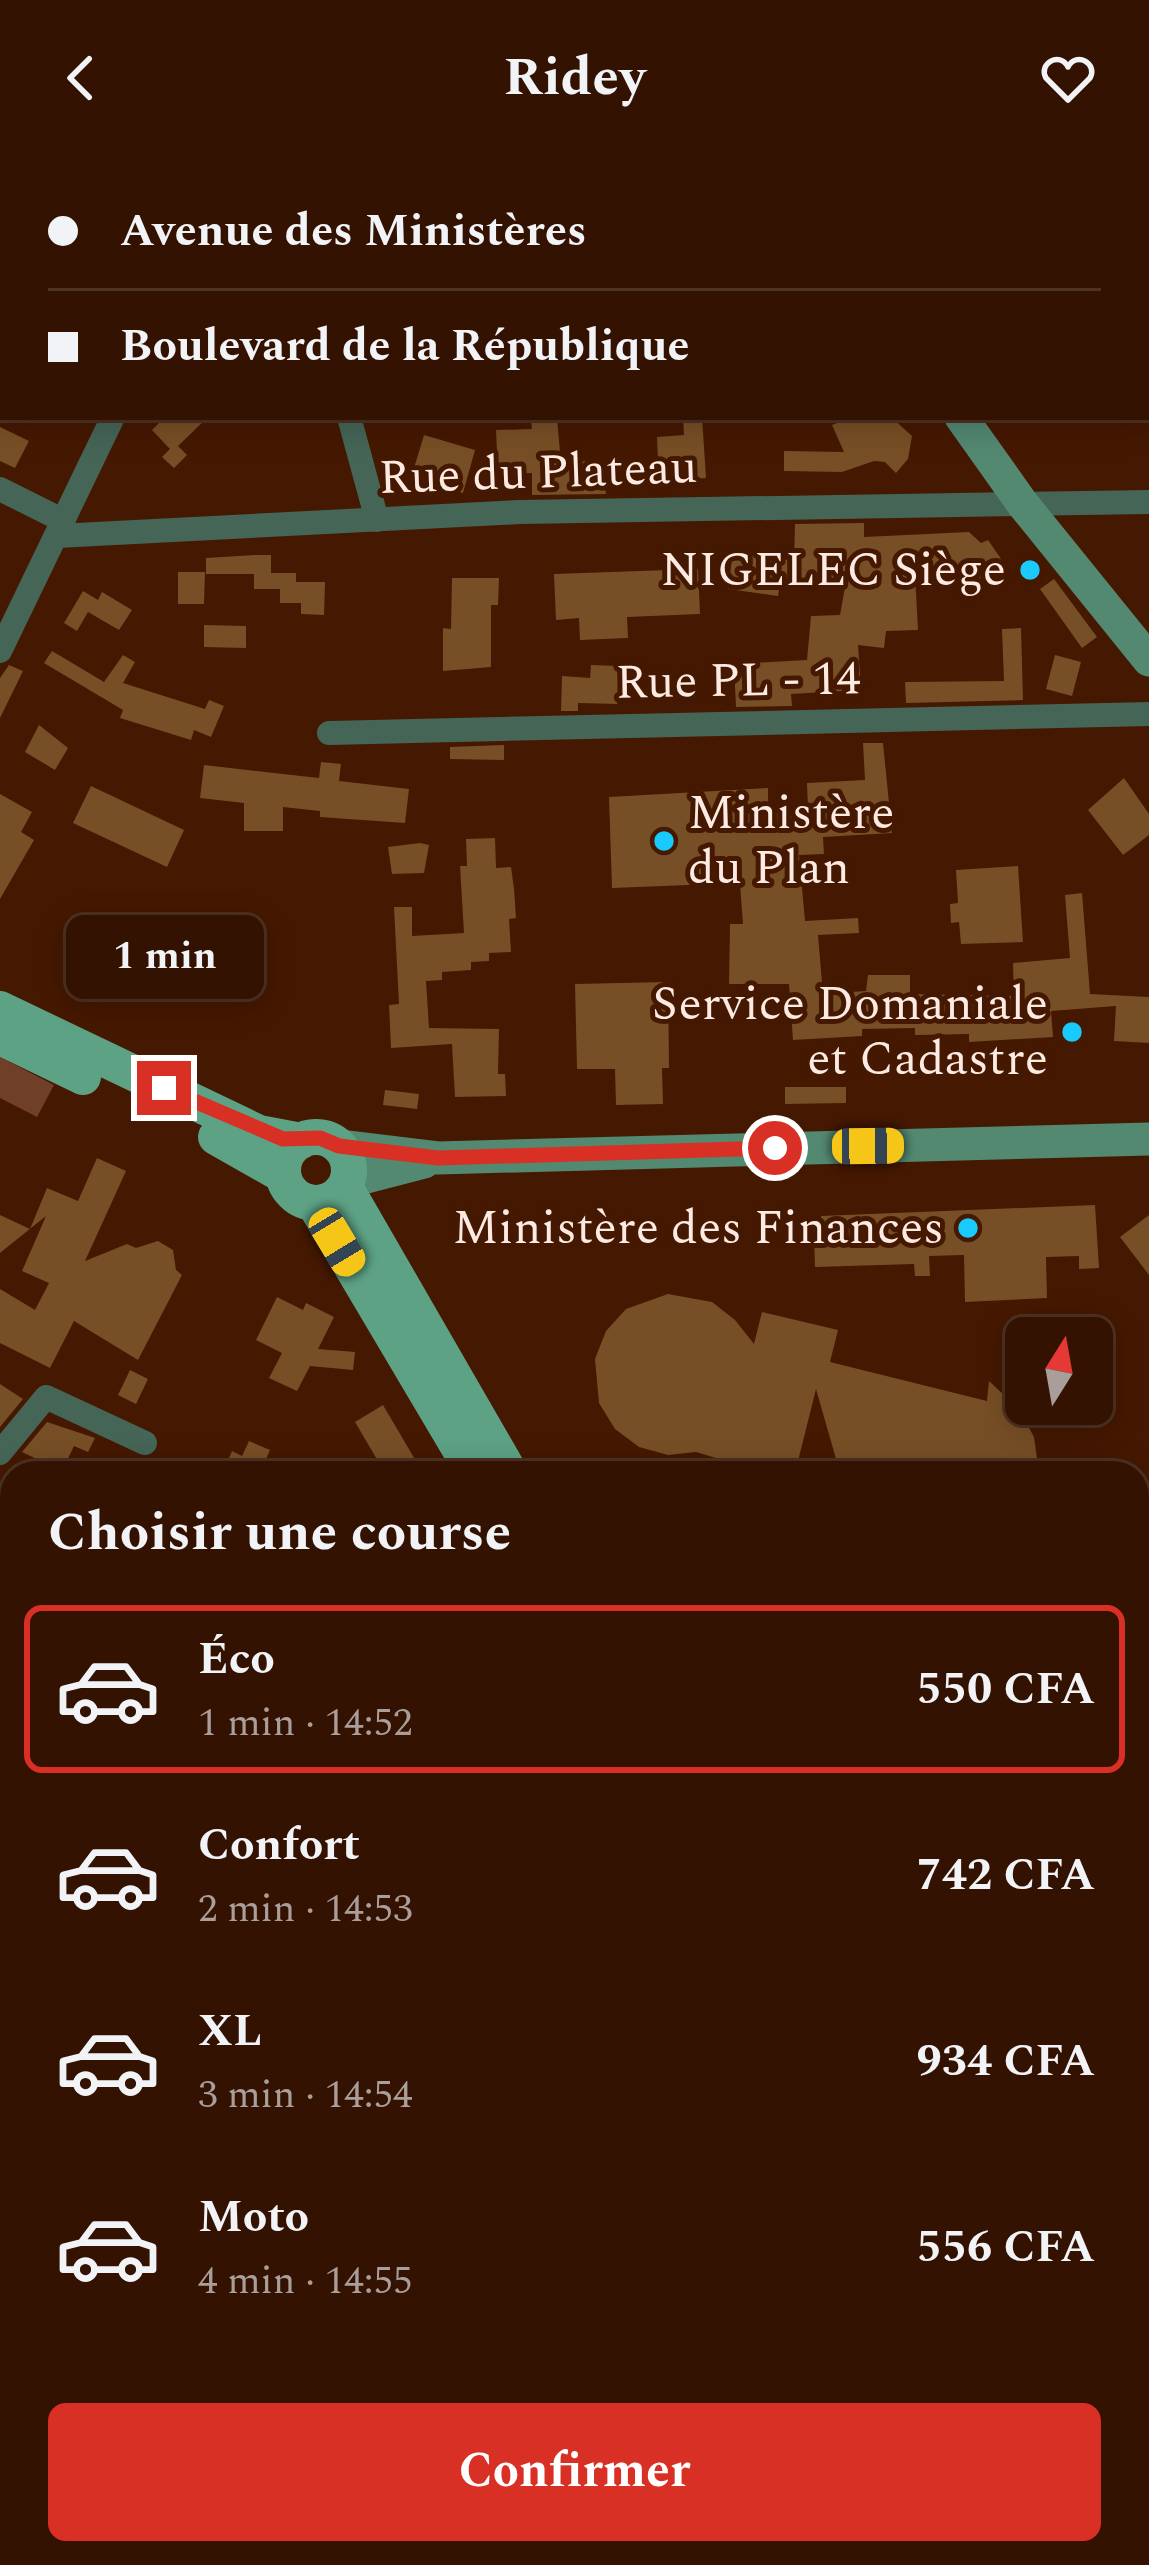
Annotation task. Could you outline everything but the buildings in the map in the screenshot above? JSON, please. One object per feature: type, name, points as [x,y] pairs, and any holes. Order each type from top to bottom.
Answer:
[{"type":"main road","points":[[0,1009],[259,1133],[301,1141],[320,1138],[339,1146],[349,1163],[335,1191]]},
{"type":"main road","points":[[0,1037],[231,1144],[283,1175],[297,1197],[335,1191]]},
{"type":"main road","points":[[283,1175],[289,1152],[301,1141]]},
{"type":"main road","points":[[335,1191],[468,1461]]},
{"type":"main road","points":[[335,1191],[503,1461]]},
{"type":"street","points":[[0,651],[112,420]]},
{"type":"street","points":[[350,420],[377,520]]},
{"type":"street","points":[[963,420],[1022,503],[1149,660]]},
{"type":"street","name":"Rue du Plateau","points":[[0,489],[60,528],[520,512],[1149,502]]},
{"type":"street","name":"Rue PL - 14","points":[[329,733],[1149,714]]},
{"type":"street","points":[[339,1146],[438,1158],[1149,1139]]},
{"type":"street","points":[[335,1191],[438,1158]]},
{"type":"street","points":[[0,1453],[46,1397],[145,1443]]},
{"type":"shaded area","points":[[0,1057],[54,1085],[37,1117],[0,1098]]},
{"type":"place","name":"NIGELEC Siège","points":[[1030,570]]},
{"type":"place","name":"Ministère du Plan","points":[[664,841]]},
{"type":"place","name":"Service Domaniale et Cadastre","points":[[1072,1032]]},
{"type":"place","name":"Ministère des Finances","points":[[968,1228]]},
{"type":"route","points":[[164,1088],[259,1133],[438,1158],[775,1148]]}]
